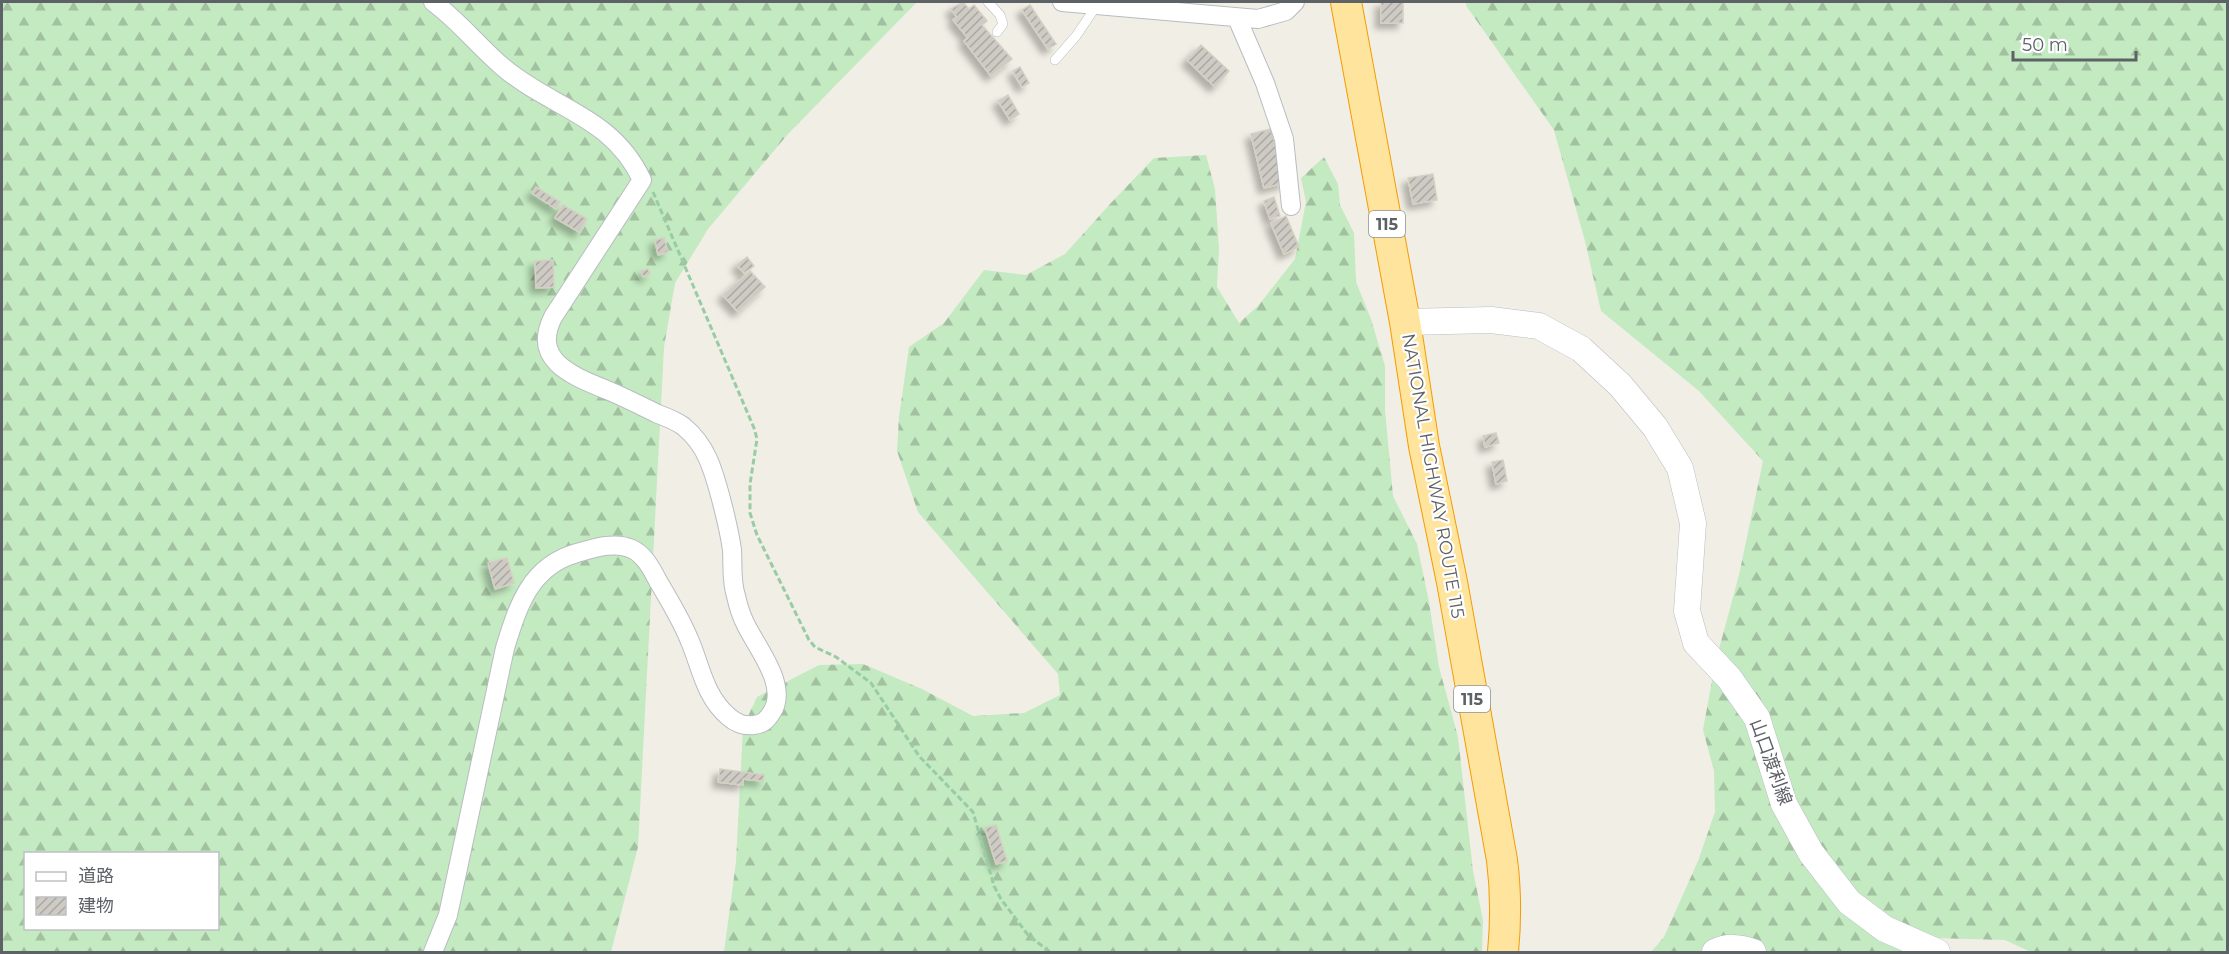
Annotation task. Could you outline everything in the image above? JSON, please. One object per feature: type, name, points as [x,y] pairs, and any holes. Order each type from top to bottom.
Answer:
[{"type":"highway","name":"NATIONAL HIGHWAY ROUTE 115","points":[[1346,2],[1405,322],[1424,446],[1452,582],[1502,860],[1506,899],[1503,952]]},
{"type":"main road","name":"山口渡利線","points":[[1405,322],[1491,320],[1539,326],[1581,349],[1620,385],[1655,427],[1680,468],[1694,523],[1687,611],[1696,643],[1729,678],[1757,718],[1784,804],[1811,853],[1850,902],[1885,929],[1937,952]]},
{"type":"main road","points":[[1715,952],[1724,948],[1742,948],[1753,952]]},
{"type":"street","points":[[433,2],[521,81],[600,128],[619,145],[635,166],[642,180],[553,317],[546,336],[550,355],[566,372],[683,426],[699,444],[708,459],[715,480],[732,549],[735,594],[744,622],[766,658],[773,678],[777,701],[768,719],[761,724],[742,726],[718,706],[699,671],[689,637],[681,622],[647,561],[634,549],[610,546],[566,556],[553,564],[524,593],[505,648],[448,915],[433,952]]},
{"type":"street","points":[[1062,2],[1258,19],[1278,15],[1295,2]]},
{"type":"street","points":[[1238,18],[1265,83],[1284,139],[1291,206]]},
{"type":"lane","points":[[988,2],[1000,15],[1004,24],[997,33]]},
{"type":"lane","points":[[1055,60],[1076,36],[1097,5]]},
{"type":"path","points":[[642,180],[650,184],[754,428],[757,439],[750,484],[750,513],[757,535],[809,640],[815,647],[836,657],[871,684],[920,756],[973,812],[994,886],[1000,899],[1028,934],[1050,952]]},
{"type":"green space","points":[[2,2],[917,2],[788,134],[708,229],[675,283],[664,347],[638,847],[611,952],[2,952]]},
{"type":"green space","points":[[1465,2],[2227,2],[2227,952],[2031,952],[2005,940],[1931,938],[1903,952],[1651,952],[1664,937],[1698,861],[1715,812],[1714,771],[1703,730],[1715,664],[1739,575],[1763,461],[1699,391],[1601,311],[1585,241],[1554,130]]},
{"type":"green space","points":[[1206,155],[1215,189],[1219,249],[1217,287],[1239,323],[1258,306],[1295,259],[1306,202],[1301,178],[1324,157],[1338,184],[1340,205],[1354,233],[1356,282],[1371,319],[1385,366],[1385,410],[1393,496],[1417,544],[1439,667],[1458,737],[1473,871],[1483,920],[1482,951],[724,952],[736,862],[743,727],[757,697],[819,665],[863,664],[922,689],[973,716],[1024,713],[1060,695],[1058,674],[918,512],[897,451],[899,417],[909,347],[944,323],[984,270],[1026,275],[1065,254],[1154,158]]},
{"type":"building","points":[[963,2],[969,9],[974,5],[987,21],[982,25],[1012,59],[991,76],[964,41],[968,38],[953,20],[957,17],[951,9]]},
{"type":"building","points":[[1381,2],[1403,2],[1403,23],[1381,23]]},
{"type":"building","points":[[1030,5],[1056,44],[1048,49],[1022,10]]},
{"type":"building","points":[[1201,45],[1229,71],[1215,87],[1187,60]]},
{"type":"building","points":[[1020,67],[1029,83],[1022,87],[1013,71]]},
{"type":"building","points":[[1008,95],[1019,114],[1010,120],[998,101]]},
{"type":"building","points":[[1271,129],[1285,183],[1264,188],[1251,134]]},
{"type":"building","points":[[1433,174],[1437,200],[1413,204],[1408,178]]},
{"type":"building","points":[[536,187],[560,202],[556,209],[532,193]]},
{"type":"building","points":[[1274,197],[1280,216],[1270,219],[1264,201]]},
{"type":"building","points":[[563,205],[587,219],[579,232],[555,218]]},
{"type":"building","points":[[1286,216],[1299,247],[1284,254],[1271,223]]},
{"type":"building","points":[[664,238],[668,252],[658,255],[655,240]]},
{"type":"building","points":[[747,257],[754,266],[744,273],[737,265]]},
{"type":"building","points":[[553,260],[554,287],[536,288],[535,261]]},
{"type":"building","points":[[648,269],[650,274],[643,277],[641,271]]},
{"type":"building","points":[[750,271],[765,287],[738,312],[723,295]]},
{"type":"building","points":[[1496,433],[1499,443],[1485,447],[1483,436]]},
{"type":"building","points":[[1503,460],[1507,481],[1496,484],[1492,462]]},
{"type":"building","points":[[507,558],[514,583],[495,589],[488,563]]},
{"type":"building","points":[[720,769],[764,775],[763,781],[743,779],[743,785],[718,782]]},
{"type":"building","points":[[996,825],[1007,861],[996,864],[985,828]]}]
